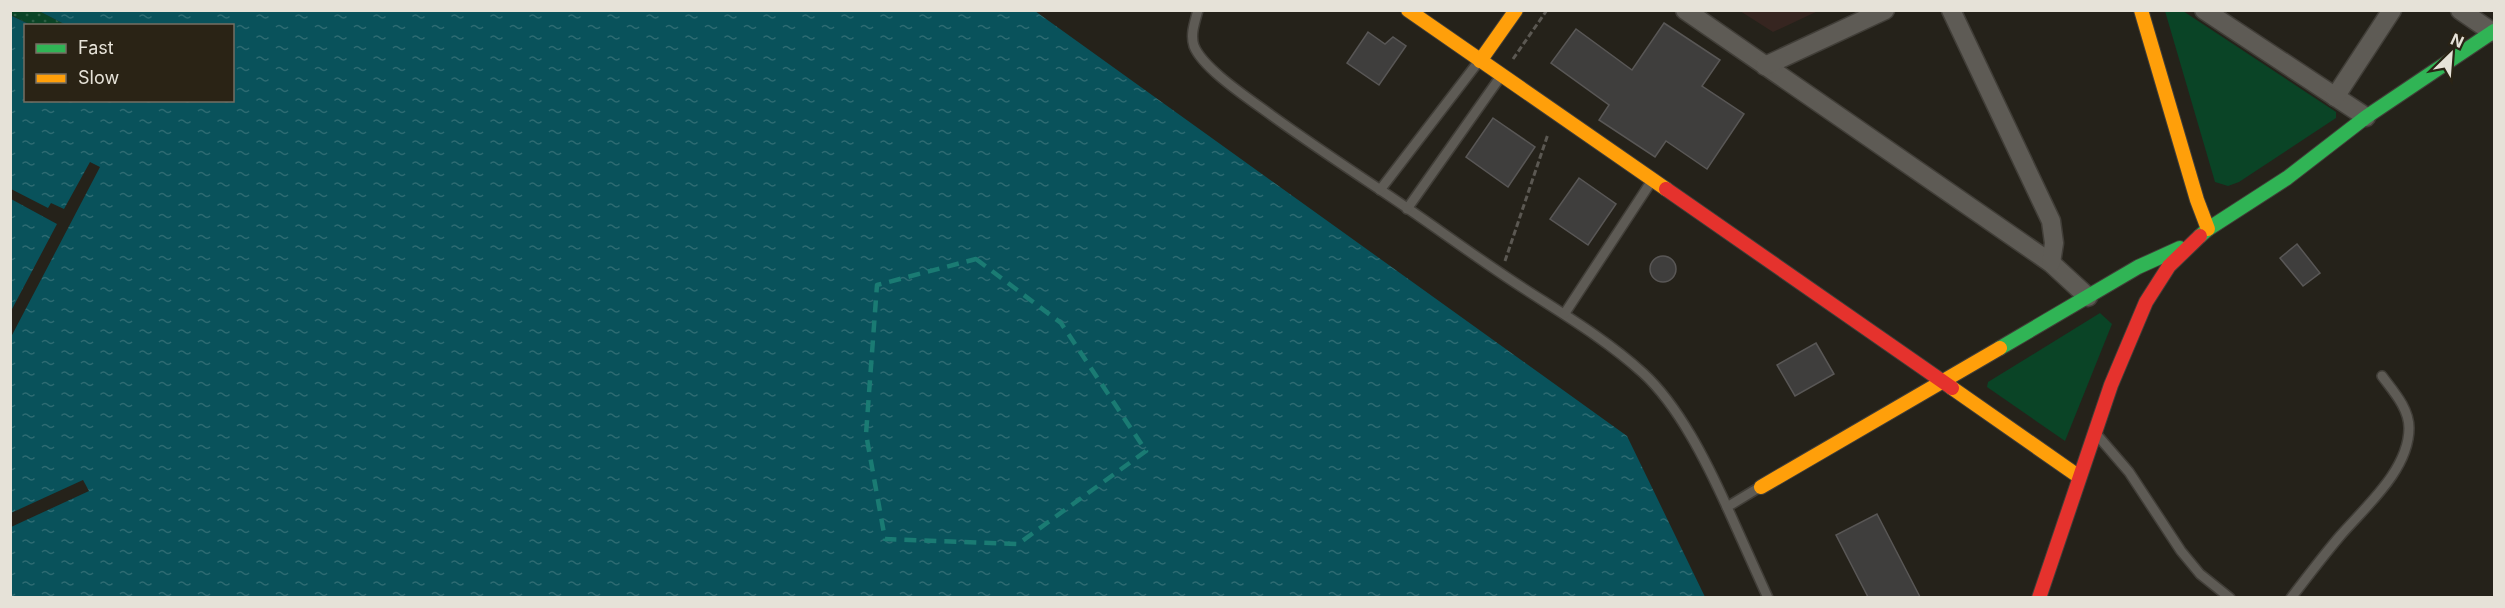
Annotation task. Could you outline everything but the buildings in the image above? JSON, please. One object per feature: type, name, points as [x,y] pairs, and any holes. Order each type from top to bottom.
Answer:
[{"type":"main road","points":[[1408,10],[2078,476]]},
{"type":"main road","points":[[1480,61],[1516,10]]},
{"type":"main road","points":[[2141,10],[2197,200],[2208,229]]},
{"type":"main road","points":[[2039,597],[2110,385],[2149,296],[2169,266],[2194,241],[2220,220],[2287,178],[2366,117],[2493,32]]},
{"type":"main road","points":[[2212,200],[2220,220]]},
{"type":"main road","points":[[1761,487],[2139,267],[2194,241]]},
{"type":"street","points":[[1685,10],[2051,263],[2088,297]]},
{"type":"street","points":[[1765,66],[1885,10]]},
{"type":"street","points":[[1951,10],[2051,221],[2054,243],[2051,263]]},
{"type":"street","points":[[2204,10],[2366,117]]},
{"type":"street","points":[[2335,97],[2392,10]]},
{"type":"street","points":[[2460,10],[2493,32]]},
{"type":"lane","points":[[1198,10],[1192,29],[1194,46],[1211,68],[1321,152],[1626,358],[1661,392],[1713,476],[1768,597]]},
{"type":"lane","points":[[1380,190],[1480,61]]},
{"type":"lane","points":[[1407,209],[1501,75]]},
{"type":"lane","points":[[1564,314],[1652,180]]},
{"type":"lane","points":[[2291,597],[2374,499],[2396,469],[2407,442],[2409,427],[2402,404],[2382,375]]},
{"type":"lane","points":[[2095,432],[2129,472],[2181,551],[2200,574],[2230,597]]},
{"type":"lane","points":[[1727,507],[1761,487]]},
{"type":"path","points":[[1501,75],[1547,10]]},
{"type":"path","points":[[1501,273],[1555,113]]},
{"type":"highlighted area","points":[[976,259],[1061,323],[1146,451],[1018,544],[885,539],[866,434],[877,285]]},
{"type":"shaded area","points":[[1740,10],[1818,11],[1773,32]]},
{"type":"green space","points":[[10,11],[39,11],[64,24],[29,24],[11,15]]},
{"type":"green space","points":[[2165,11],[2183,11],[2336,112],[2336,118],[2239,182],[2228,186],[2215,182]]},
{"type":"green space","points":[[2100,313],[2112,324],[2065,441],[1987,387],[1988,382]]},
{"type":"water","points":[[39,11],[1035,11],[1627,436],[1705,597],[11,597],[10,15],[29,24],[24,24],[24,102],[234,102],[234,24],[64,24]]},
{"type":"pier","points":[[90,162],[100,167],[11,337],[11,311],[57,224],[11,199],[11,189],[48,208],[51,203],[64,209]]},
{"type":"pier","points":[[83,480],[89,491],[11,527],[11,513]]},
{"type":"traffic: fast","points":[[2200,236],[2287,178],[2366,117],[2494,31]]},
{"type":"traffic: fast","points":[[2000,348],[2138,267],[2180,248]]},
{"type":"traffic: slow","points":[[1408,10],[1666,189]]},
{"type":"traffic: slow","points":[[1480,61],[1516,10]]},
{"type":"traffic: slow","points":[[2141,10],[2197,200],[2208,229]]},
{"type":"traffic: slow","points":[[1761,487],[2000,348]]},
{"type":"traffic: slow","points":[[1952,388],[2078,476]]},
{"type":"traffic: jam","points":[[1666,189],[1952,388]]},
{"type":"traffic: jam","points":[[2039,598],[2111,385],[2146,302],[2169,266],[2200,236]]}]
